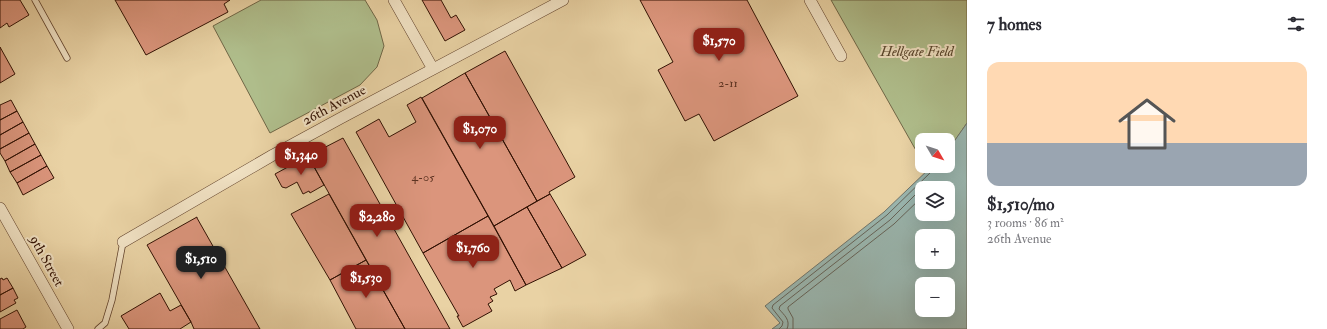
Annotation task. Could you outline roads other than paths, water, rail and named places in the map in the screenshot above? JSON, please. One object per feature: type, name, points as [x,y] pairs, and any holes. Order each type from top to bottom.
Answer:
[{"type":"street","points":[[394,0],[432,69]]},
{"type":"street","name":"26th Avenue","points":[[123,242],[273,155],[563,0]]},
{"type":"street","points":[[810,0],[841,56]]},
{"type":"street","name":"9th Street","points":[[0,208],[68,329]]},
{"type":"lane","points":[[35,0],[67,58]]},
{"type":"lane","points":[[98,329],[105,324],[112,300],[123,242]]},
{"type":"water","points":[[967,123],[967,329],[772,329],[780,323],[765,306],[884,212],[915,182],[915,221],[955,221],[955,181],[916,181],[925,173],[955,173],[955,140]]},
{"type":"park label","name":"Hellgate Field","points":[[917,51]]}]
